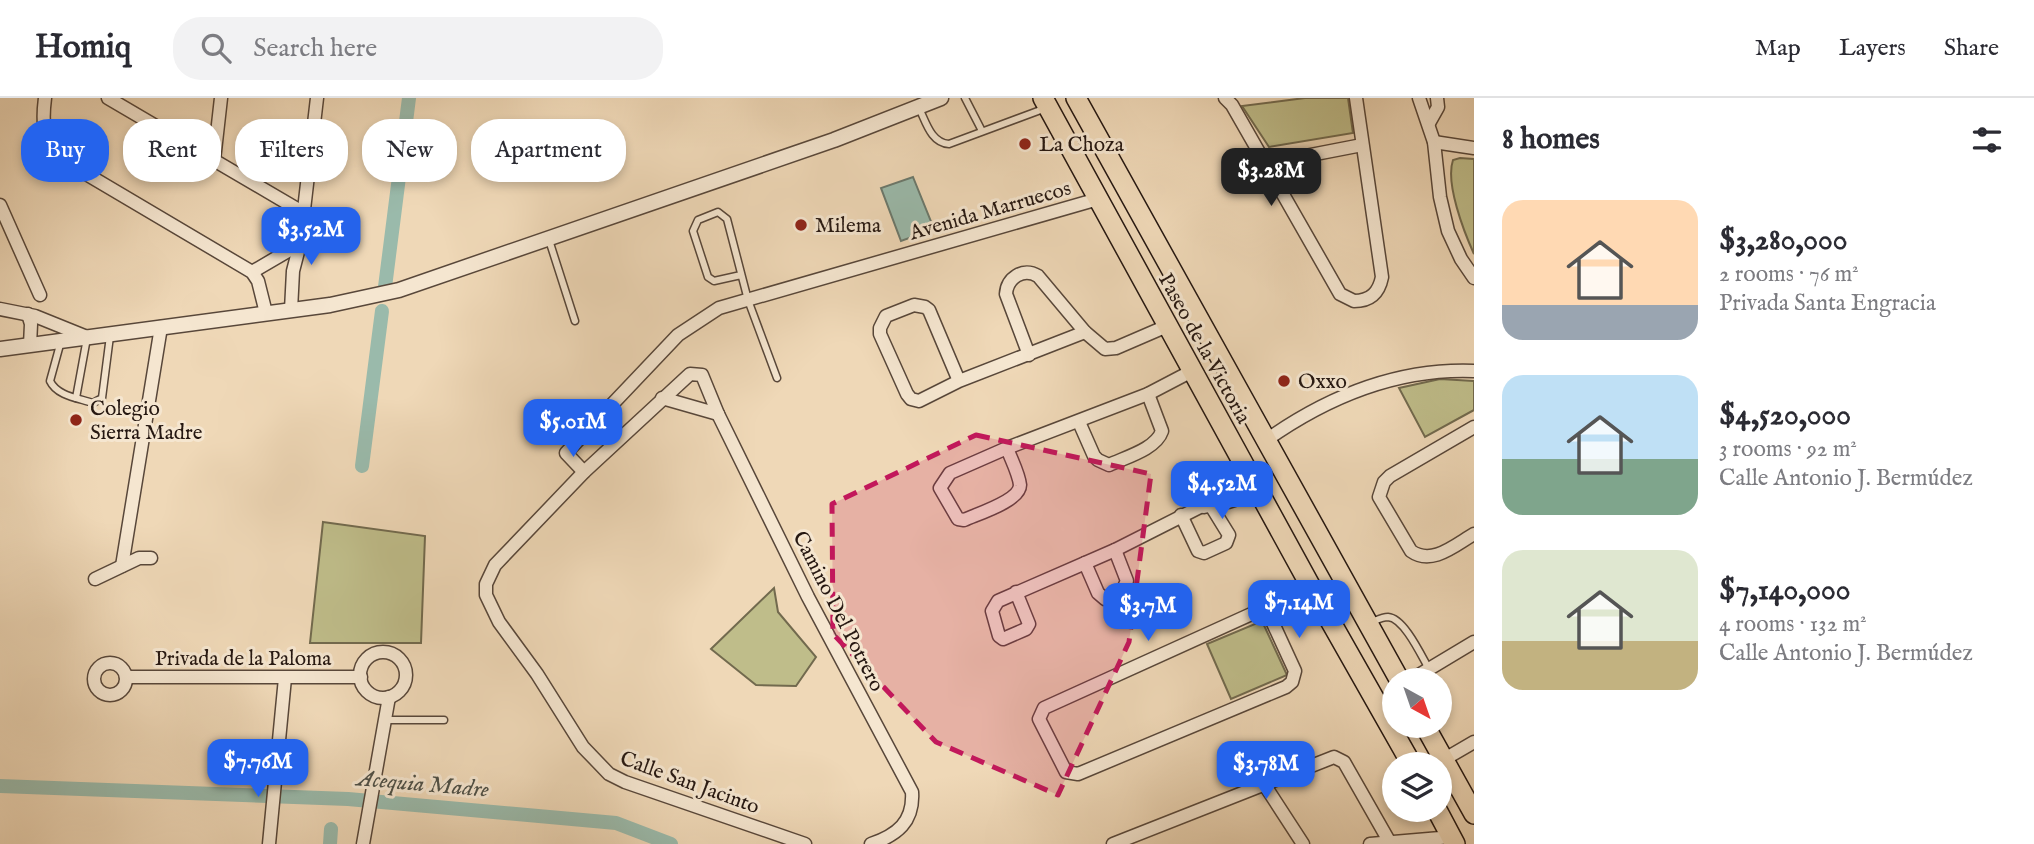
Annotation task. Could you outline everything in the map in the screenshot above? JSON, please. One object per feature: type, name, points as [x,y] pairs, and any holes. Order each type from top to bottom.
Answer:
[{"type":"main road","name":"Paseo de la Victoria","points":[[1076,98],[1393,668]]},
{"type":"main road","name":"Paseo de la Victoria","points":[[1045,102],[1405,752]]},
{"type":"main road","points":[[1452,780],[1474,812]]},
{"type":"main road","points":[[1444,822],[1454,841]]},
{"type":"street","points":[[45,98],[45,135],[50,146],[66,162],[252,272],[258,281],[266,313]]},
{"type":"street","points":[[108,98],[121,102],[148,119]]},
{"type":"street","points":[[219,119],[221,98]]},
{"type":"street","points":[[291,310],[293,271],[300,244],[317,98]]},
{"type":"street","points":[[0,349],[291,310],[399,290],[834,140],[941,98]]},
{"type":"street","points":[[1229,100],[1340,294],[1348,299],[1363,301],[1376,293],[1382,277],[1356,98]]},
{"type":"street","points":[[1419,98],[1434,142],[1440,197],[1448,231],[1461,259],[1474,278]]},
{"type":"street","points":[[1429,123],[1438,107],[1437,98]]},
{"type":"street","points":[[1434,142],[1474,148]]},
{"type":"street","points":[[1264,164],[1362,145]]},
{"type":"street","points":[[221,164],[304,213]]},
{"type":"street","name":"Avenida Marruecos","points":[[584,472],[566,453],[678,335],[719,309],[1097,199]]},
{"type":"street","points":[[0,205],[40,295]]},
{"type":"street","points":[[0,243],[14,236]]},
{"type":"street","points":[[252,272],[300,244]]},
{"type":"street","points":[[1029,355],[1006,294],[1010,279],[1023,272],[1038,276],[1085,332],[1105,349],[1116,348],[1167,326]]},
{"type":"street","points":[[958,381],[929,310],[914,305],[886,316],[880,334],[909,397],[919,401],[958,381],[1085,332]]},
{"type":"street","points":[[0,309],[28,314],[87,337]]},
{"type":"street","points":[[28,314],[31,324],[30,345]]},
{"type":"street","points":[[122,566],[161,327]]},
{"type":"street","points":[[1007,448],[1020,484],[1019,491],[1010,500],[964,520],[958,519],[940,488],[945,477],[1007,448],[1148,394],[1192,370]]},
{"type":"street","points":[[1265,441],[1311,412],[1350,393],[1396,378],[1423,373],[1474,371]]},
{"type":"street","name":"Camino Del Potrero","points":[[662,398],[686,376],[696,373],[702,376],[807,597],[912,792],[913,804],[904,825],[888,838],[870,844]]},
{"type":"street","points":[[1079,422],[1094,456],[1103,464],[1109,465],[1155,443],[1161,435],[1162,430],[1148,394]]},
{"type":"street","points":[[584,472],[662,398],[718,414]]},
{"type":"street","points":[[1474,427],[1390,476],[1384,482],[1380,497],[1411,551],[1417,556],[1427,558],[1439,554],[1474,534]]},
{"type":"street","name":"Calle San Jacinto","points":[[584,472],[495,565],[486,584],[486,595],[499,622],[537,674],[583,747],[609,774],[625,782],[805,844]]},
{"type":"street","points":[[1016,592],[1028,624],[1026,629],[1006,640],[999,636],[992,611],[998,601],[1016,592],[1115,550],[1181,515],[1255,484]]},
{"type":"street","points":[[1207,505],[1255,484]]},
{"type":"street","points":[[1181,515],[1196,549],[1204,553],[1226,543],[1229,538],[1207,505]]},
{"type":"street","points":[[1085,564],[1099,595],[1105,599],[1122,591],[1127,581],[1115,550]]},
{"type":"street","points":[[95,579],[139,558],[151,558]]},
{"type":"street","points":[[1266,608],[1295,671],[1292,682],[1286,687],[1078,774],[1066,772],[1039,719],[1044,708],[1311,587]]},
{"type":"street","points":[[1431,668],[1474,642]]},
{"type":"street","name":"Privada de la Paloma","points":[[375,653],[390,653],[402,661],[406,675],[401,689],[389,697],[381,698],[367,691],[360,677],[364,663],[375,653]]},
{"type":"street","name":"Privada de la Paloma","points":[[126,677],[360,677]]},
{"type":"street","name":"Privada de la Paloma","points":[[269,844],[285,678]]},
{"type":"street","name":"Privada de la Paloma","points":[[363,844],[389,697]]},
{"type":"street","points":[[1452,755],[1474,742]]},
{"type":"street","points":[[1113,844],[1328,758],[1344,761],[1389,841]]},
{"type":"street","points":[[1264,784],[1303,844]]},
{"type":"street","points":[[1370,844],[1389,841],[1454,841]]},
{"type":"lane","points":[[965,98],[982,131]]},
{"type":"lane","points":[[918,107],[933,136],[942,144],[949,144],[1045,102]]},
{"type":"lane","points":[[741,275],[714,281],[708,277],[693,231],[698,220],[718,212],[727,219],[748,300],[777,378]]},
{"type":"lane","points":[[549,240],[575,321]]},
{"type":"lane","points":[[61,341],[50,381],[59,392],[93,403],[102,398],[110,334]]},
{"type":"lane","points":[[76,398],[87,337]]},
{"type":"lane","points":[[1368,624],[1385,616],[1395,619],[1405,628],[1428,668]]},
{"type":"lane","points":[[385,720],[444,720]]},
{"type":"highlighted area","points":[[976,435],[1151,474],[1129,642],[1058,795],[936,742],[833,634],[832,504]]},
{"type":"shaded area","points":[[1305,98],[1348,98],[1353,133],[1269,147],[1242,106]]},
{"type":"shaded area","points":[[1474,159],[1474,254],[1461,221],[1451,181],[1453,160]]},
{"type":"shaded area","points":[[913,177],[934,229],[901,241],[881,188]]},
{"type":"shaded area","points":[[1440,379],[1474,381],[1474,410],[1425,437],[1399,388]]},
{"type":"shaded area","points":[[323,522],[425,536],[421,643],[310,643]]},
{"type":"shaded area","points":[[774,588],[778,612],[816,657],[796,686],[756,685],[711,649]]},
{"type":"shaded area","points":[[1262,621],[1287,675],[1231,699],[1207,644]]},
{"type":"waterway","points":[[385,287],[409,98]]},
{"type":"waterway","points":[[362,466],[382,311]]},
{"type":"waterway","name":"Acequia Madre","points":[[0,786],[348,799],[616,823],[671,844]]},
{"type":"waterway","points":[[330,844],[331,829]]},
{"type":"place","name":"La Choza","points":[[1025,144]]},
{"type":"place","name":"Milema","points":[[801,225]]},
{"type":"place","name":"Oxxo","points":[[1284,381]]},
{"type":"place","name":"Colegio Sierra Madre","points":[[76,420]]}]
